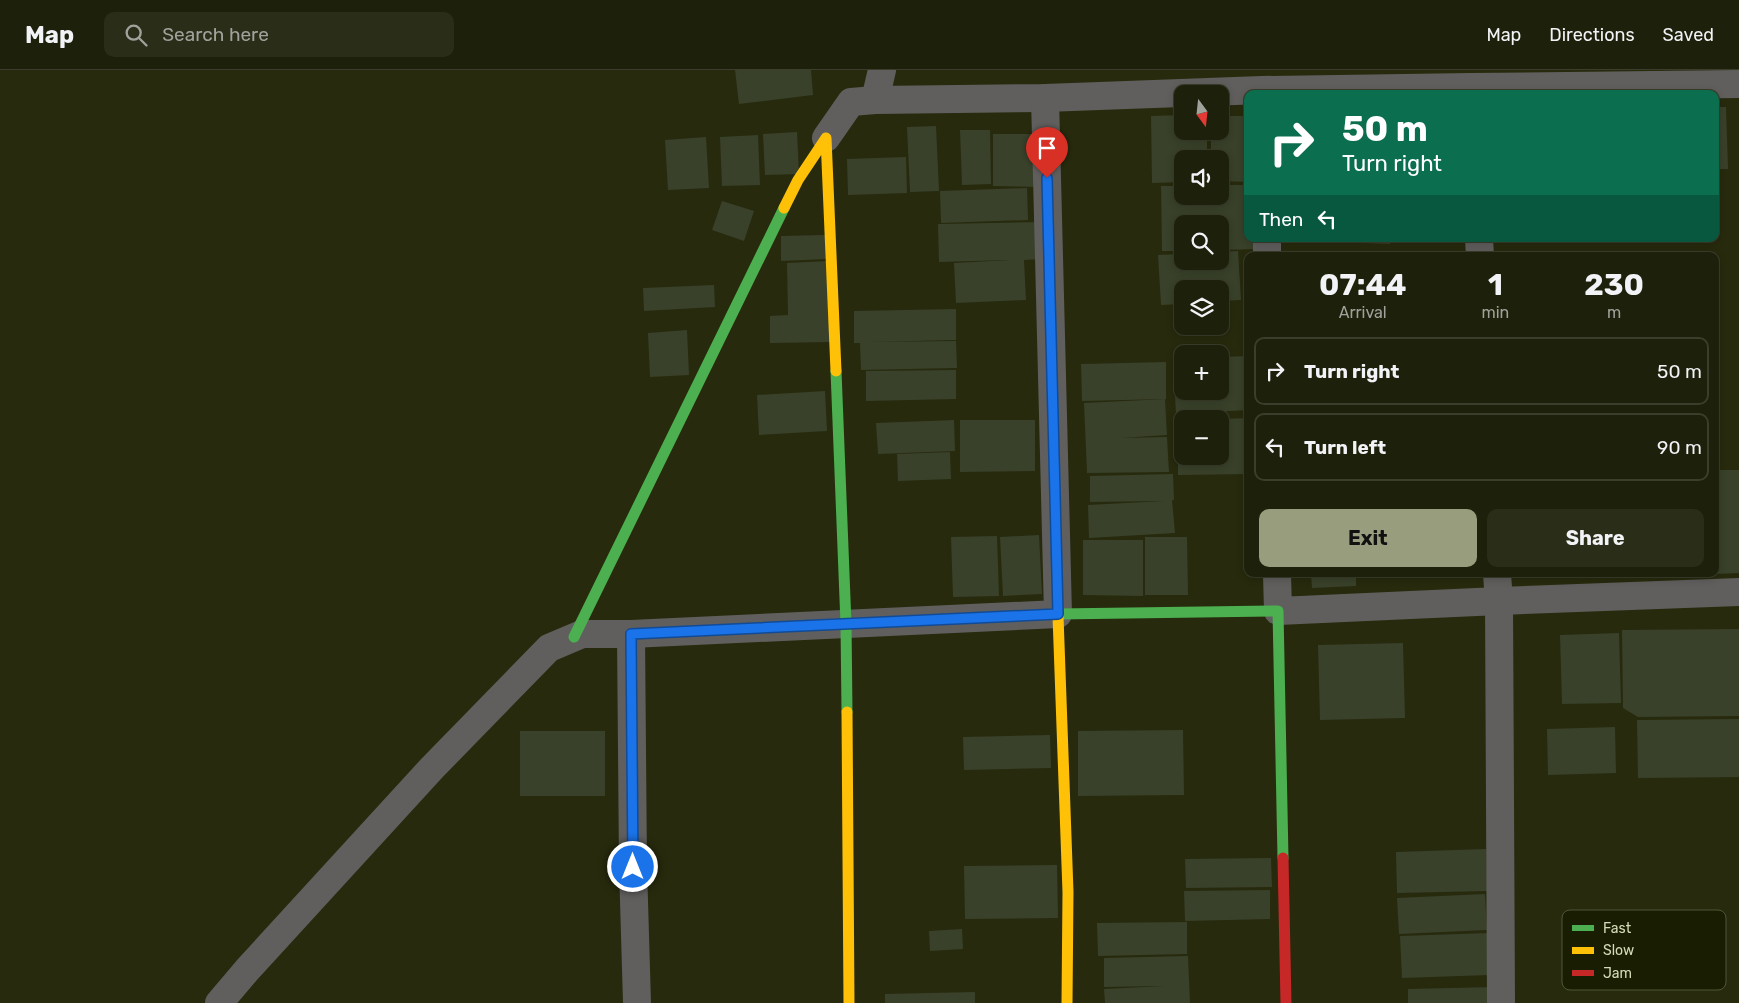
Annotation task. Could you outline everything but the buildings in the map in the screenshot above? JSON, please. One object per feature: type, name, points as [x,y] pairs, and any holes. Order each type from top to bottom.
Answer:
[{"type":"street","points":[[875,100],[882,70]]},
{"type":"street","points":[[1510,90],[1739,84]]},
{"type":"street","points":[[574,637],[798,180],[850,102],[1244,92]]},
{"type":"street","points":[[1045,98],[1058,614],[1068,892],[1067,1003]]},
{"type":"street","points":[[826,138],[846,624],[849,1003]]},
{"type":"street","points":[[1277,577],[1286,1003]]},
{"type":"street","points":[[1497,577],[1499,601],[1501,1003]]},
{"type":"street","points":[[219,1003],[438,762],[549,648],[582,634],[631,634],[1058,614],[1278,611],[1739,592]]},
{"type":"street","points":[[631,634],[633,867],[637,1003]]},
{"type":"traffic: fast","points":[[574,637],[784,208]]},
{"type":"traffic: fast","points":[[836,371],[846,624],[847,712]]},
{"type":"traffic: fast","points":[[1058,616],[1058,614],[1278,611],[1283,858]]},
{"type":"traffic: slow","points":[[784,208],[798,180],[826,138],[836,371]]},
{"type":"traffic: slow","points":[[1058,616],[1068,892],[1067,1003]]},
{"type":"traffic: slow","points":[[847,712],[849,1003]]},
{"type":"traffic: jam","points":[[1283,858],[1286,1003]]},
{"type":"route","points":[[633,867],[631,634],[1058,614],[1047,178]]}]
